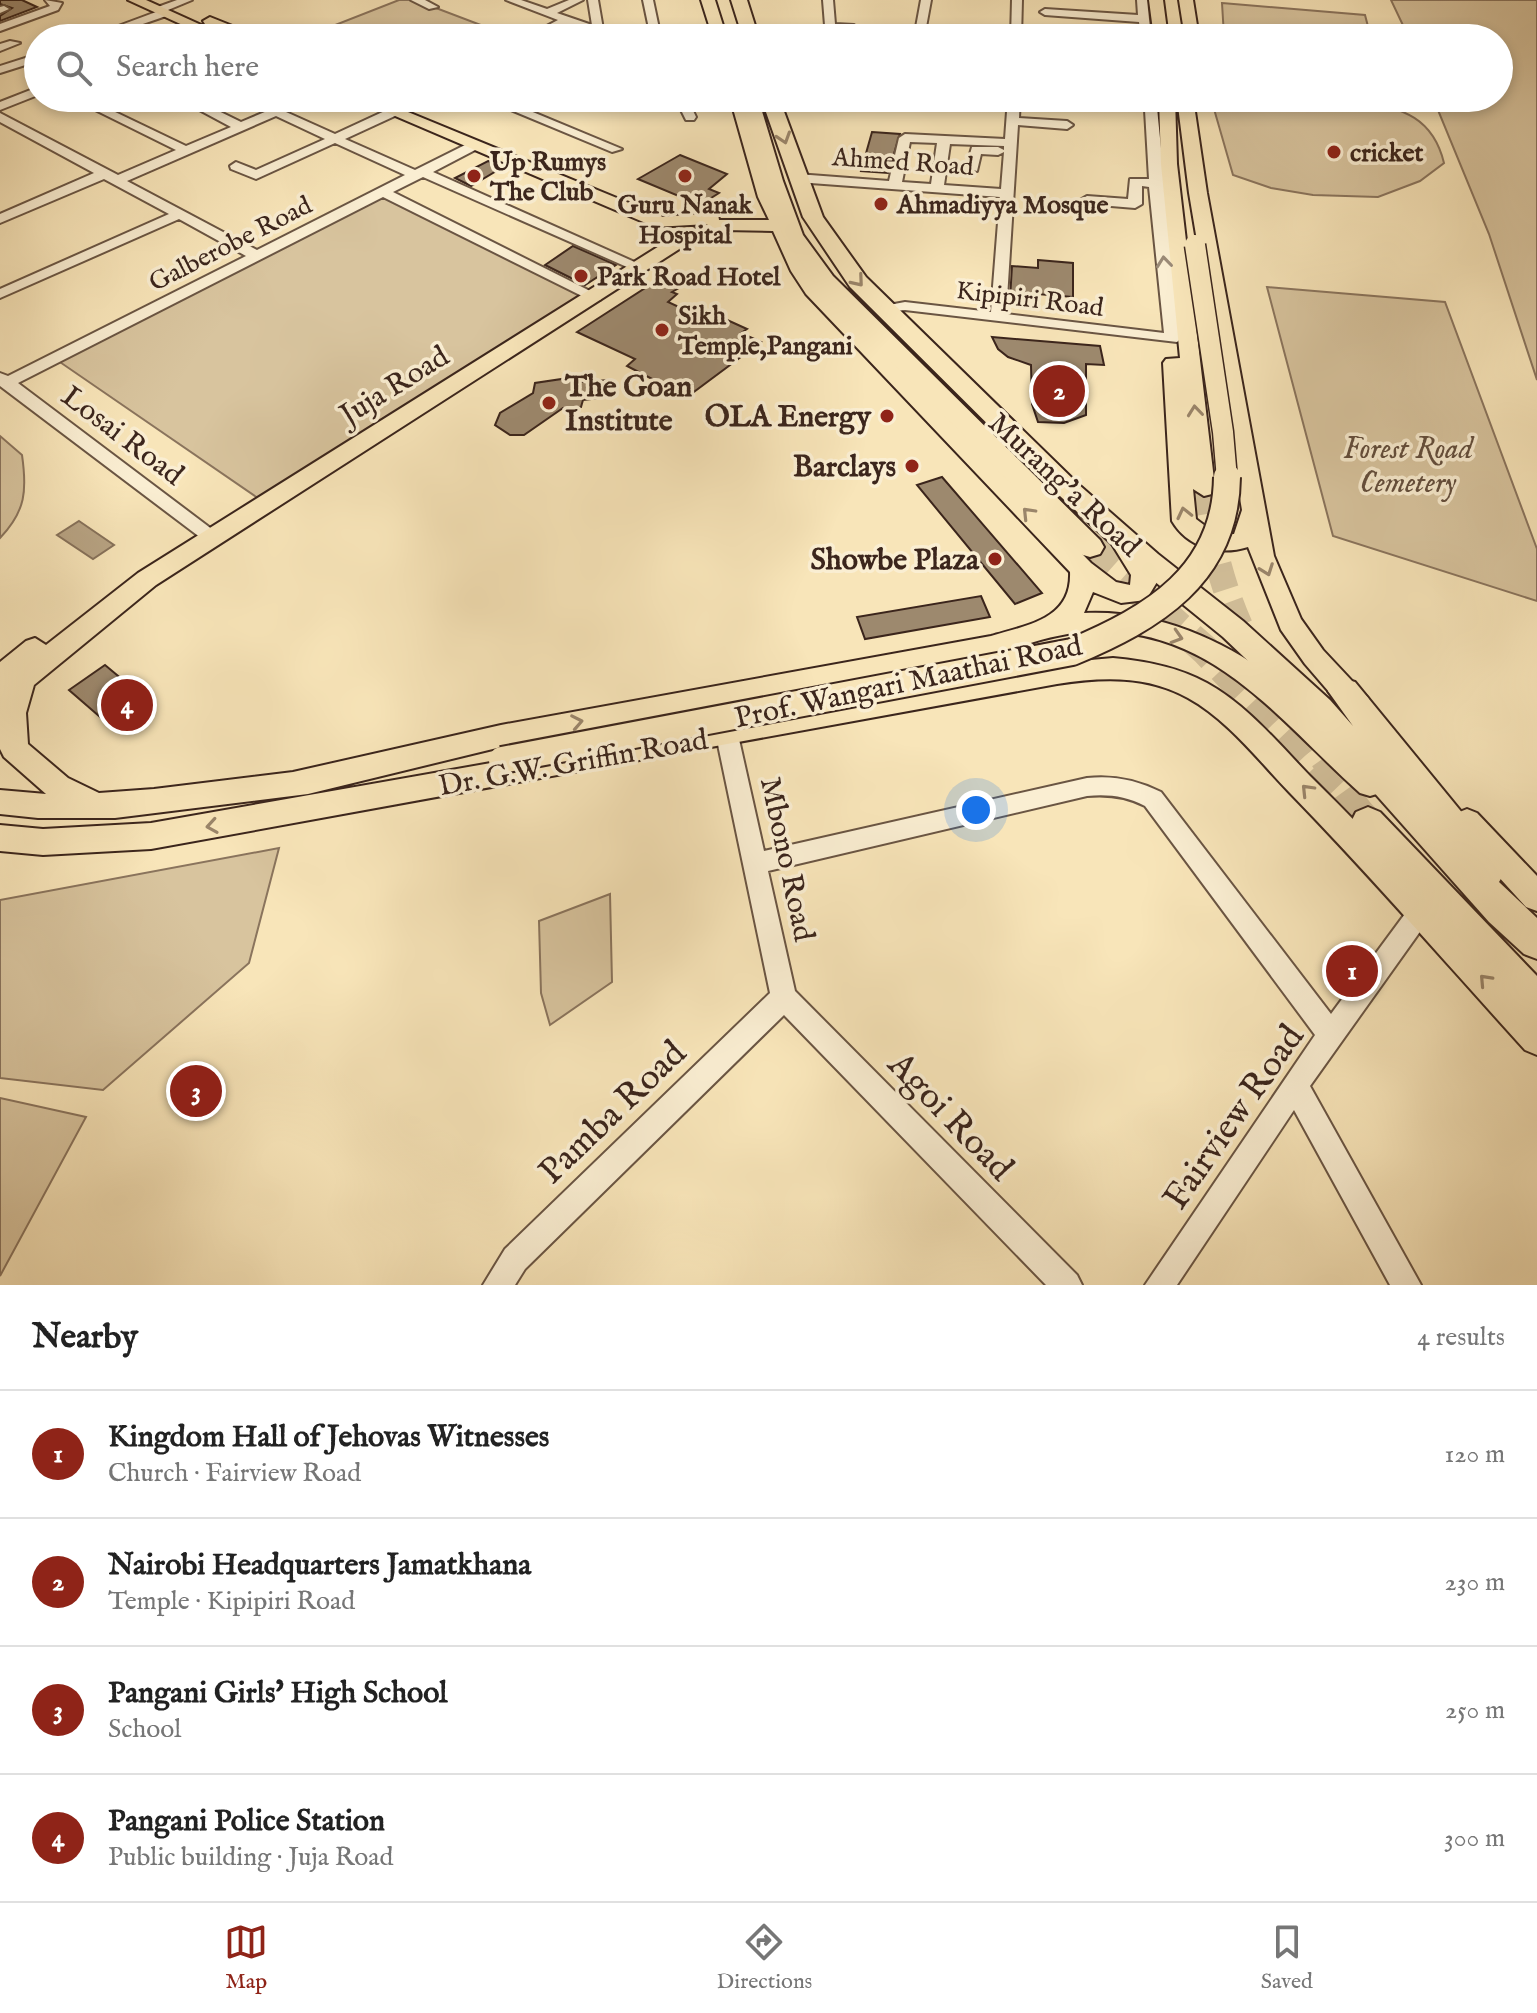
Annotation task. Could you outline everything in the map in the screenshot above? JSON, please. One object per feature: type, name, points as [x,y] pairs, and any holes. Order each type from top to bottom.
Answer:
[{"type":"highway","points":[[722,0],[729,24]]},
{"type":"highway","points":[[739,0],[747,24]]},
{"type":"highway","name":"Murang'a Road","points":[[753,112],[788,236],[825,281],[1097,550],[1276,667],[1319,709],[1502,910],[1537,942]]},
{"type":"highway","name":"Murang'a Road","points":[[775,112],[797,178],[828,243],[883,310],[1097,550]]},
{"type":"highway","points":[[1344,691],[1537,931]]},
{"type":"highway","points":[[1368,822],[1537,1003]]},
{"type":"main road","points":[[135,0],[169,6],[215,24]]},
{"type":"main road","points":[[708,0],[716,24]]},
{"type":"main road","points":[[1156,0],[1159,24]]},
{"type":"main road","points":[[1172,0],[1176,24]]},
{"type":"main road","points":[[1186,0],[1190,24]]},
{"type":"main road","points":[[169,6],[199,24]]},
{"type":"main road","points":[[410,112],[473,146],[666,222],[736,214],[759,206],[767,197]]},
{"type":"main road","points":[[416,112],[666,215],[666,237],[657,256]]},
{"type":"main road","name":"Murang'a Road","points":[[742,112],[767,197],[788,236]]},
{"type":"main road","points":[[1168,112],[1204,488]]},
{"type":"main road","points":[[1187,112],[1253,512],[1262,556],[1290,623],[1344,691],[1537,897]]},
{"type":"main road","points":[[1195,245],[1197,184],[1207,166],[1208,155],[1202,112]]},
{"type":"main road","points":[[1169,145],[1195,245]]},
{"type":"main road","name":"Juja Road","points":[[13,677],[147,579],[212,536],[697,232],[721,225],[788,236]]},
{"type":"main road","name":"Prof. Wangari Maathai Road","points":[[502,760],[1072,652],[1124,632],[1176,596],[1197,573],[1220,528],[1227,486],[1222,427],[1195,245]]},
{"type":"main road","points":[[1172,339],[1184,521],[1190,530],[1205,538],[1228,544],[1245,539],[1253,512]]},
{"type":"main road","points":[[1054,673],[1067,655],[1057,641],[1044,631],[1061,623],[1079,601],[1097,550]]},
{"type":"main road","name":"Juja Road","points":[[0,706],[13,677],[52,635],[147,579]]},
{"type":"main road","name":"Murang'a Road","points":[[1044,631],[1099,622],[1179,637],[1217,652],[1258,678],[1365,780],[1422,825]]},
{"type":"main road","name":"Dr. G.W. Griffin Road","points":[[292,784],[501,736],[991,646],[1044,631]]},
{"type":"main road","points":[[0,660],[52,635]]},
{"type":"main road","name":"Dr. G.W. Griffin Road","points":[[0,838],[43,842],[151,836],[1106,665],[1172,678],[1204,692],[1225,708],[1266,746],[1421,911]]},
{"type":"main road","points":[[13,677],[14,749],[73,796],[100,805]]},
{"type":"main road","points":[[289,813],[502,760]]},
{"type":"main road","name":"Dr. G.W. Griffin Road","points":[[0,802],[24,806],[184,800],[502,760]]},
{"type":"main road","points":[[0,855],[43,842]]},
{"type":"main road","points":[[1421,911],[1537,1038]]},
{"type":"street","points":[[0,28],[54,8],[57,3],[50,0]]},
{"type":"street","points":[[416,0],[433,7]]},
{"type":"street","points":[[514,0],[578,24]]},
{"type":"street","points":[[547,13],[578,0]]},
{"type":"street","points":[[593,0],[597,24]]},
{"type":"street","points":[[648,0],[653,24]]},
{"type":"street","points":[[828,0],[830,24]]},
{"type":"street","points":[[922,24],[926,0]]},
{"type":"street","points":[[1016,24],[1017,0]]},
{"type":"street","points":[[1142,0],[1145,24]]},
{"type":"street","points":[[125,24],[169,6]]},
{"type":"street","points":[[1045,12],[1144,19]]},
{"type":"street","points":[[559,24],[567,20]]},
{"type":"street","points":[[0,48],[14,43]]},
{"type":"street","points":[[0,70],[24,62]]},
{"type":"street","points":[[0,106],[24,97]]},
{"type":"street","points":[[106,112],[185,150]]},
{"type":"street","points":[[211,112],[241,127]]},
{"type":"street","points":[[120,179],[276,112],[420,174],[657,256]]},
{"type":"street","points":[[236,166],[256,175],[335,138],[376,112]]},
{"type":"street","points":[[523,112],[616,149]]},
{"type":"street","points":[[688,112],[690,117]]},
{"type":"street","points":[[998,319],[1012,112]]},
{"type":"street","points":[[1151,112],[1172,339]]},
{"type":"street","points":[[0,117],[120,179],[257,256]]},
{"type":"street","points":[[1011,121],[1067,125]]},
{"type":"street","points":[[895,185],[905,138],[944,139],[1010,148]]},
{"type":"street","points":[[937,188],[944,139]]},
{"type":"street","name":"Galberobe Road","points":[[4,380],[473,146]]},
{"type":"street","points":[[972,168],[976,150],[1010,148]]},
{"type":"street","points":[[0,219],[102,171],[125,163],[154,164]]},
{"type":"street","name":"Ahmed Road","points":[[797,178],[1006,193]]},
{"type":"street","points":[[1135,204],[1135,182],[1156,183]]},
{"type":"street","points":[[384,192],[595,297]]},
{"type":"street","points":[[1087,200],[1158,206]]},
{"type":"street","points":[[0,294],[180,214]]},
{"type":"street","name":"Kipipiri Road","points":[[883,310],[905,306],[1172,339]]},
{"type":"street","name":"Losai Road","points":[[4,380],[212,536]]},
{"type":"street","name":"Mbono Road","points":[[727,735],[784,997]]},
{"type":"street","points":[[756,863],[1087,787],[1109,784],[1134,788],[1153,799],[1331,1035]]},
{"type":"street","name":"Fairview Road","points":[[1160,1285],[1295,1085],[1421,911]]},
{"type":"street","name":"Pamba Road","points":[[498,1285],[515,1259],[784,997]]},
{"type":"street","name":"Agoi Road","points":[[784,997],[1067,1285]]},
{"type":"street","points":[[1295,1085],[1406,1285]]},
{"type":"green space","points":[[399,0],[415,0],[478,24],[338,24]]},
{"type":"green space","points":[[1391,0],[1537,0],[1537,380],[1489,234],[1439,112],[1513,112],[1513,24],[1402,24]]},
{"type":"green space","points":[[1222,3],[1365,15],[1367,24],[1223,24]]},
{"type":"green space","name":"cricket","points":[[1215,112],[1403,112],[1431,134],[1444,163],[1420,181],[1378,197],[1313,195],[1271,188],[1233,175]]},
{"type":"green space","points":[[384,192],[595,297],[265,503],[54,358]]},
{"type":"green space","name":"Forest Road Cemetery","points":[[1267,287],[1445,302],[1537,549],[1537,601],[1333,536]]},
{"type":"green space","points":[[0,436],[22,455],[24,490],[15,519],[0,538]]},
{"type":"green space","points":[[279,848],[249,963],[103,1090],[0,1078],[0,900]]},
{"type":"green space","points":[[610,894],[612,982],[550,1025],[541,993],[539,921]]},
{"type":"green space","points":[[0,1098],[86,1117],[0,1276]]},
{"type":"shaded area","points":[[79,521],[114,545],[93,559],[57,535]]},
{"type":"building","points":[[0,0],[22,0],[37,7],[0,21],[0,16],[12,8],[0,4]]},
{"type":"building","points":[[872,132],[900,134],[888,173],[861,171]]},
{"type":"building","name":"Guru Nanak Hospital","points":[[680,155],[727,174],[709,189],[719,193],[700,205],[638,179]]},
{"type":"building","name":"Up Rumys The Club","points":[[488,161],[503,167],[471,186],[455,178]]},
{"type":"building","name":"Park Road Hotel","points":[[573,246],[616,265],[585,285],[545,265]]},
{"type":"building","points":[[1038,260],[1073,263],[1073,297],[1037,294],[1037,301],[1010,299],[1012,266],[1038,268]]},
{"type":"building","name":"Sikh Temple,Pangani","points":[[667,274],[681,281],[674,286],[679,288],[672,292],[677,294],[668,302],[696,315],[703,309],[747,329],[741,333],[761,342],[687,397],[627,366],[635,359],[577,332]]},
{"type":"building","points":[[992,337],[1100,346],[1104,365],[1086,364],[1086,415],[1064,423],[1038,422],[1032,404],[1031,365],[1008,357],[998,349]]},
{"type":"building","name":"The Goan Institute","points":[[582,376],[582,382],[608,380],[608,397],[583,400],[581,407],[563,408],[524,435],[510,435],[495,425],[500,413],[533,393],[535,383]]},
{"type":"building","name":"Showbe Plaza","points":[[942,477],[1042,593],[1015,604],[917,485]]},
{"type":"building","name":"Showbe Plaza","points":[[981,596],[990,617],[865,639],[857,617]]},
{"type":"building","points":[[105,665],[148,701],[131,713],[127,708],[107,723],[69,690]]},
{"type":"tunnel","points":[[1204,488],[1219,567],[1248,643]]},
{"type":"tunnel","points":[[1090,547],[1205,650],[1368,822]]},
{"type":"tunnel","points":[[1300,727],[1368,822]]},
{"type":"place","name":"cricket","points":[[1334,152]]},
{"type":"place","name":"Up Rumys The Club","points":[[474,176]]},
{"type":"place","name":"Guru Nanak Hospital","points":[[685,176]]},
{"type":"place","name":"Ahmadiyya Mosque","points":[[881,204]]},
{"type":"place","name":"Park Road Hotel","points":[[581,276]]},
{"type":"place","name":"Sikh Temple,Pangani","points":[[662,330]]},
{"type":"place","name":"Nairobi Headquarters Jamatkhana","points":[[1059,391]]},
{"type":"place","name":"The Goan Institute","points":[[549,403]]},
{"type":"place","name":"OLA Energy","points":[[887,416]]},
{"type":"place","name":"Barclays","points":[[912,466]]},
{"type":"place","name":"Showbe Plaza","points":[[995,559]]},
{"type":"place","name":"Pangani Police Station","points":[[127,705]]},
{"type":"place","name":"Kingdom Hall of Jehovas Witnesses","points":[[1352,971]]},
{"type":"place","name":"Pangani Girls' High School","points":[[196,1091]]}]
